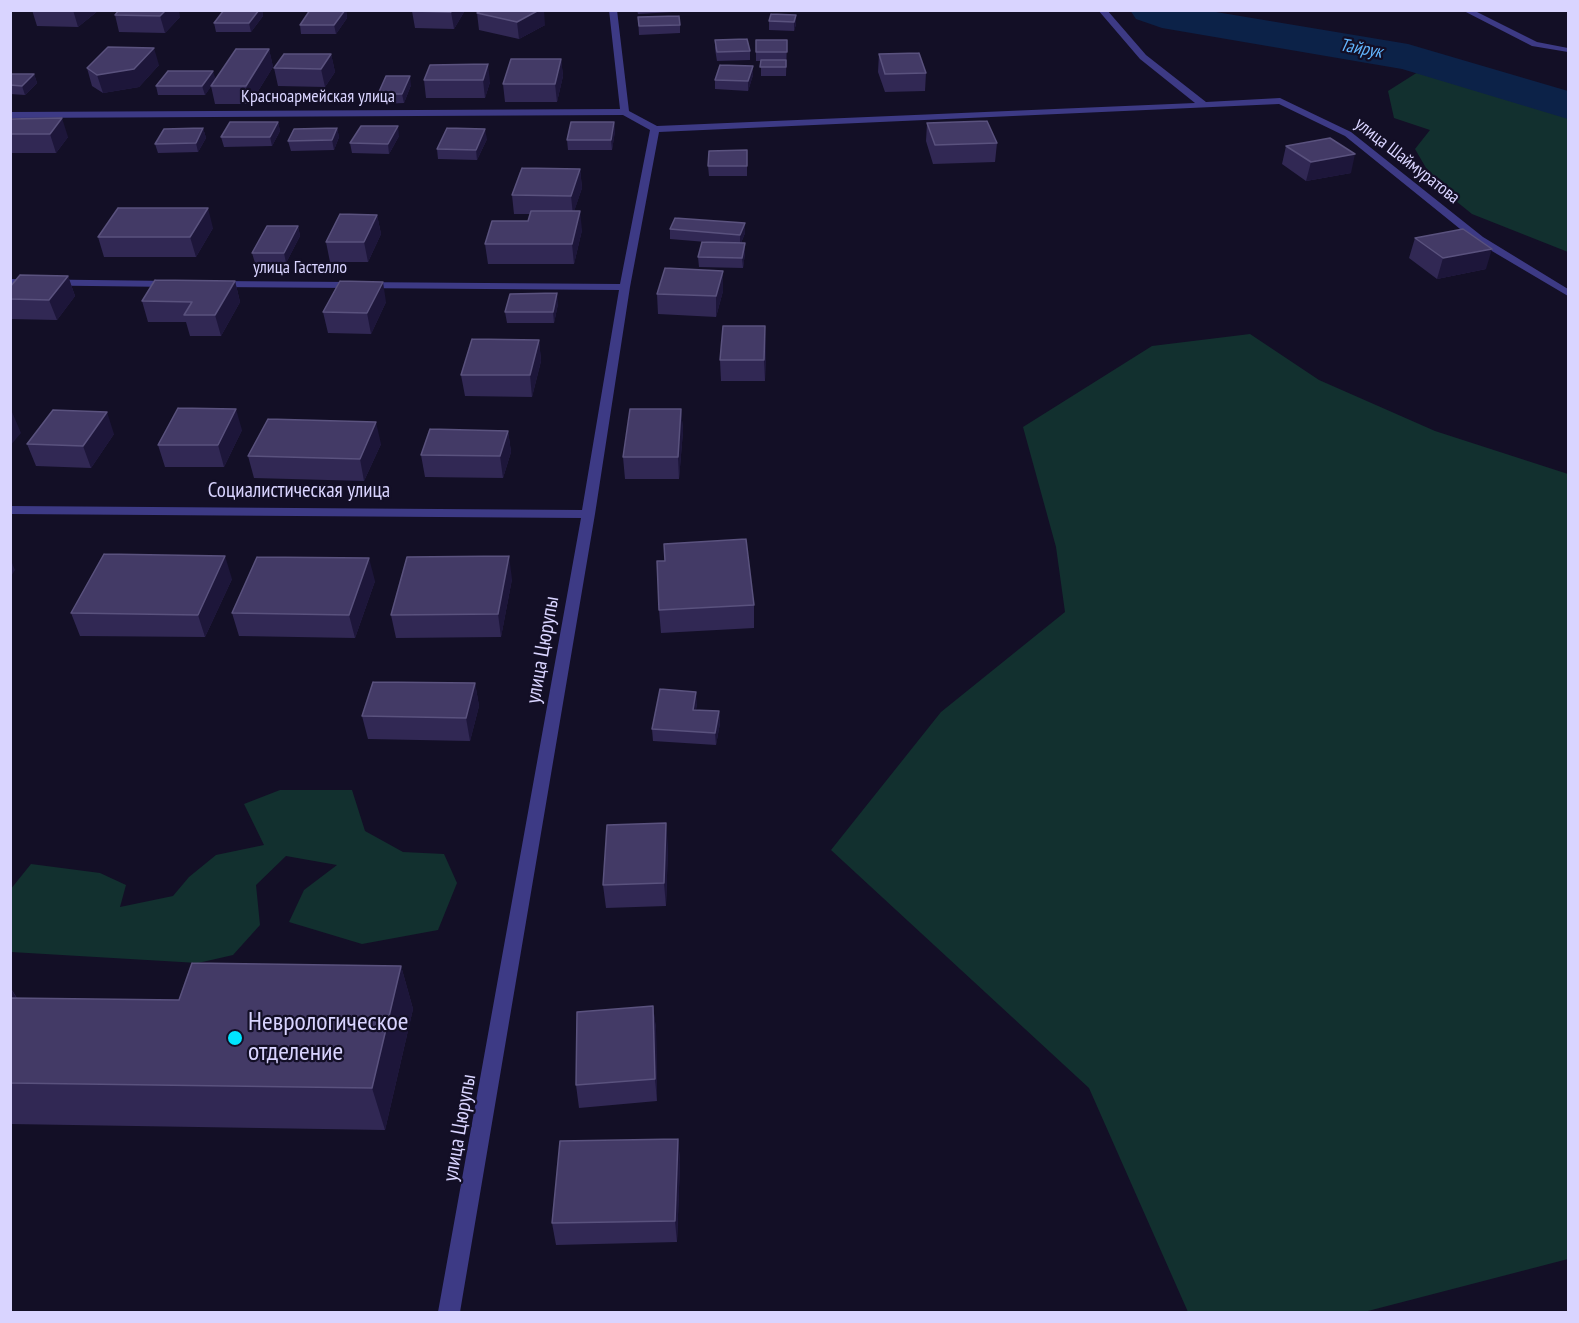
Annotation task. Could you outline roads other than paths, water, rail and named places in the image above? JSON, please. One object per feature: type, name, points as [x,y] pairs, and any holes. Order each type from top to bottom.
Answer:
[{"type":"street","points":[[613,10],[625,112],[655,129]]},
{"type":"street","points":[[1102,10],[1143,57],[1203,105]]},
{"type":"street","points":[[1466,10],[1535,44],[1569,50]]},
{"type":"street","name":"улица Шаймуратова","points":[[655,129],[1281,101],[1348,134],[1479,239],[1569,293]]},
{"type":"street","name":"Красноармейская улица","points":[[10,115],[625,112]]},
{"type":"street","name":"улица Цюрупы","points":[[449,1312],[588,514],[624,287],[655,129]]},
{"type":"street","name":"улица Гастелло","points":[[10,282],[624,287]]},
{"type":"street","name":"Социалистическая улица","points":[[10,510],[588,514]]},
{"type":"waterway","name":"Тайрук","points":[[1150,10],[1162,16],[1408,57],[1568,105]]},
{"type":"place","name":"Неврологическое отделение","points":[[235,1038]]}]
